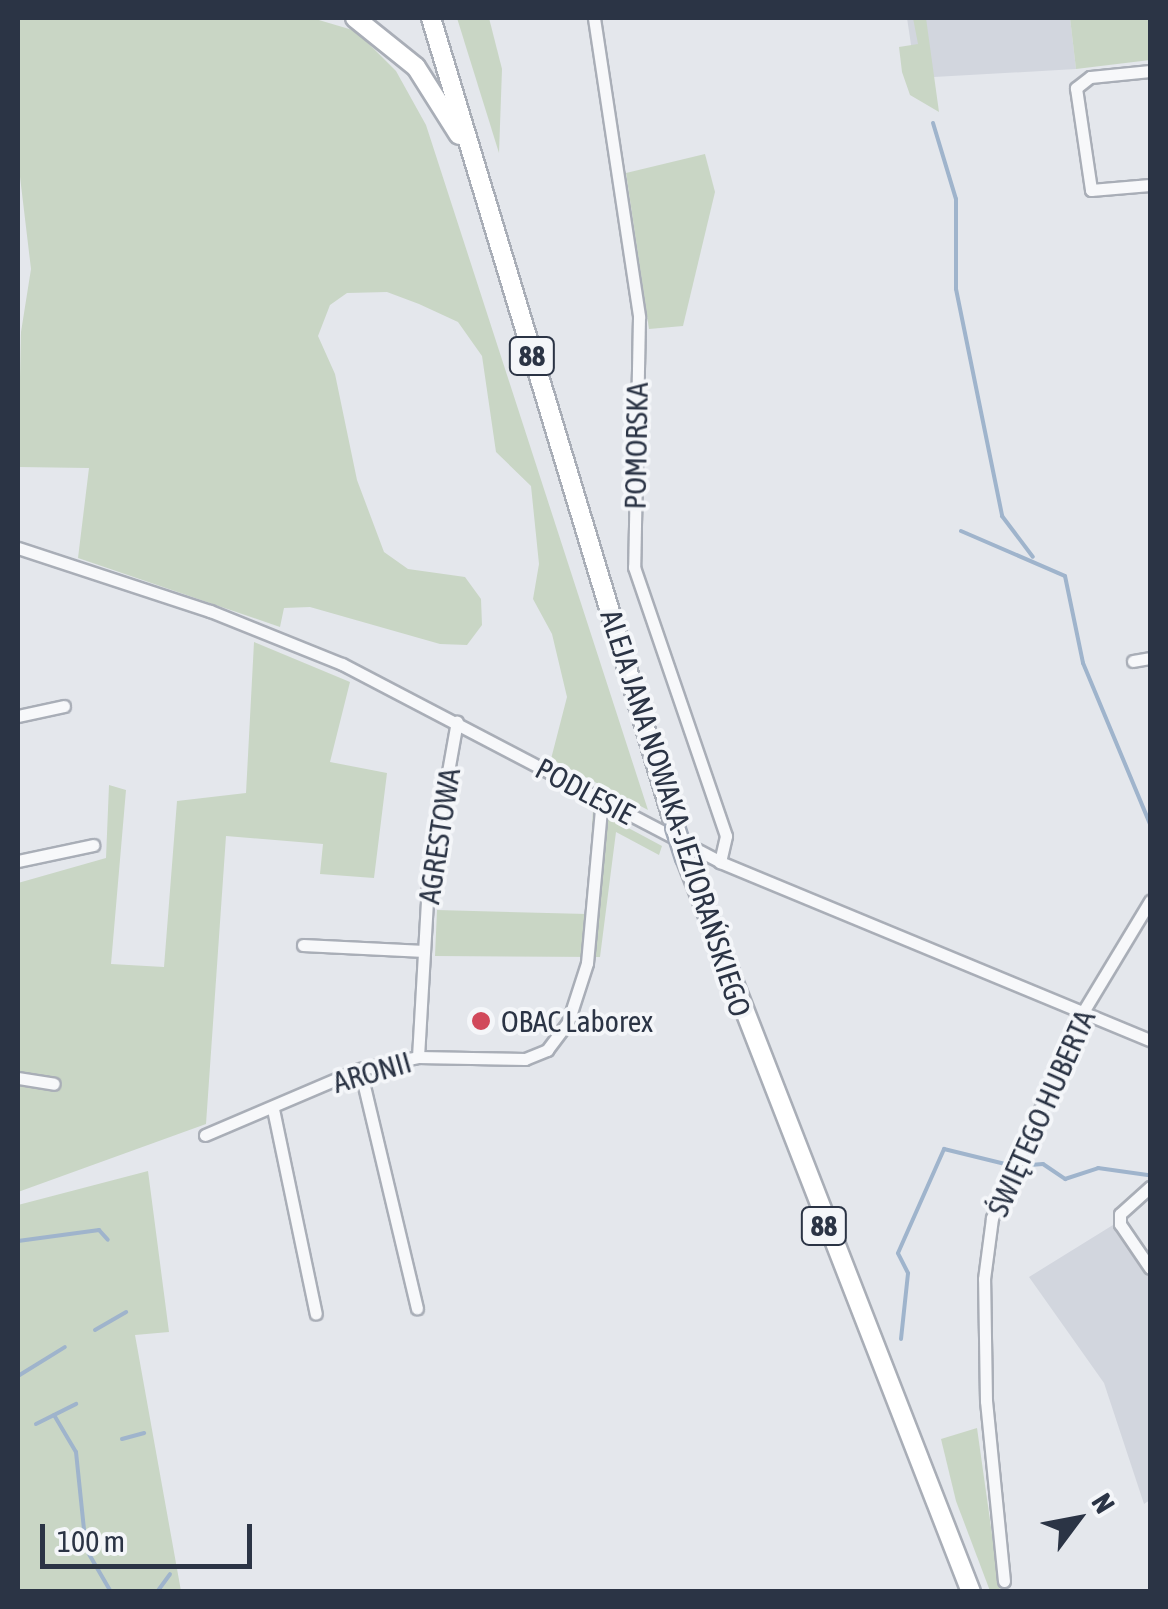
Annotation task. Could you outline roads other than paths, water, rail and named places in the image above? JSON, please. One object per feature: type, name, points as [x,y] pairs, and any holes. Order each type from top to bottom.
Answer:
[{"type":"main road","points":[[356,18],[416,67],[470,152]]},
{"type":"main road","name":"ALEJA JANA NOWAKA-JEZIORAŃSKIEGO","points":[[431,18],[685,857],[970,1592]]},
{"type":"street","name":"POMORSKA","points":[[594,18],[639,317],[634,567],[726,836],[720,862]]},
{"type":"street","points":[[1150,71],[1090,77],[1076,88],[1091,190],[1150,185]]},
{"type":"street","name":"PODLESIE","points":[[18,548],[210,611],[342,664],[720,862],[1150,1040]]},
{"type":"street","points":[[1133,661],[1150,658]]},
{"type":"street","points":[[18,716],[64,706]]},
{"type":"street","name":"AGRESTOWA","points":[[418,1057],[428,884],[458,722]]},
{"type":"street","name":"ARONII","points":[[205,1135],[273,1110],[360,1070],[418,1057],[525,1059],[547,1050],[568,1022],[584,976],[602,799]]},
{"type":"street","points":[[18,861],[94,845]]},
{"type":"street","name":"ŚWIĘTEGO HUBERTA","points":[[1004,1581],[986,1401],[986,1250],[992,1218],[1083,1012],[1150,901]]},
{"type":"street","points":[[303,945],[424,950]]},
{"type":"street","points":[[360,1070],[417,1308]]},
{"type":"street","points":[[18,1078],[54,1084]]},
{"type":"street","points":[[273,1110],[316,1314]]},
{"type":"street","points":[[1150,1187],[1120,1214],[1120,1224],[1150,1268]]},
{"type":"waterway","points":[[933,123],[956,199],[956,289],[1002,516],[1033,557]]},
{"type":"waterway","points":[[961,531],[1065,576],[1083,663],[1150,824]]},
{"type":"waterway","points":[[901,1339],[908,1273],[898,1253],[944,1149],[1005,1164]]},
{"type":"waterway","points":[[1030,1165],[1043,1164],[1065,1179],[1098,1168],[1148,1175]]},
{"type":"waterway","points":[[18,1241],[99,1230],[108,1240]]},
{"type":"waterway","points":[[95,1330],[126,1312]]},
{"type":"waterway","points":[[18,1376],[65,1347]]},
{"type":"waterway","points":[[36,1424],[76,1404]]},
{"type":"waterway","points":[[54,1415],[76,1452],[86,1549],[111,1592]]},
{"type":"waterway","points":[[122,1439],[144,1433]]},
{"type":"waterway","points":[[157,1592],[170,1574]]},
{"type":"place","name":"OBAC Laborex","points":[[481,1021]]}]
